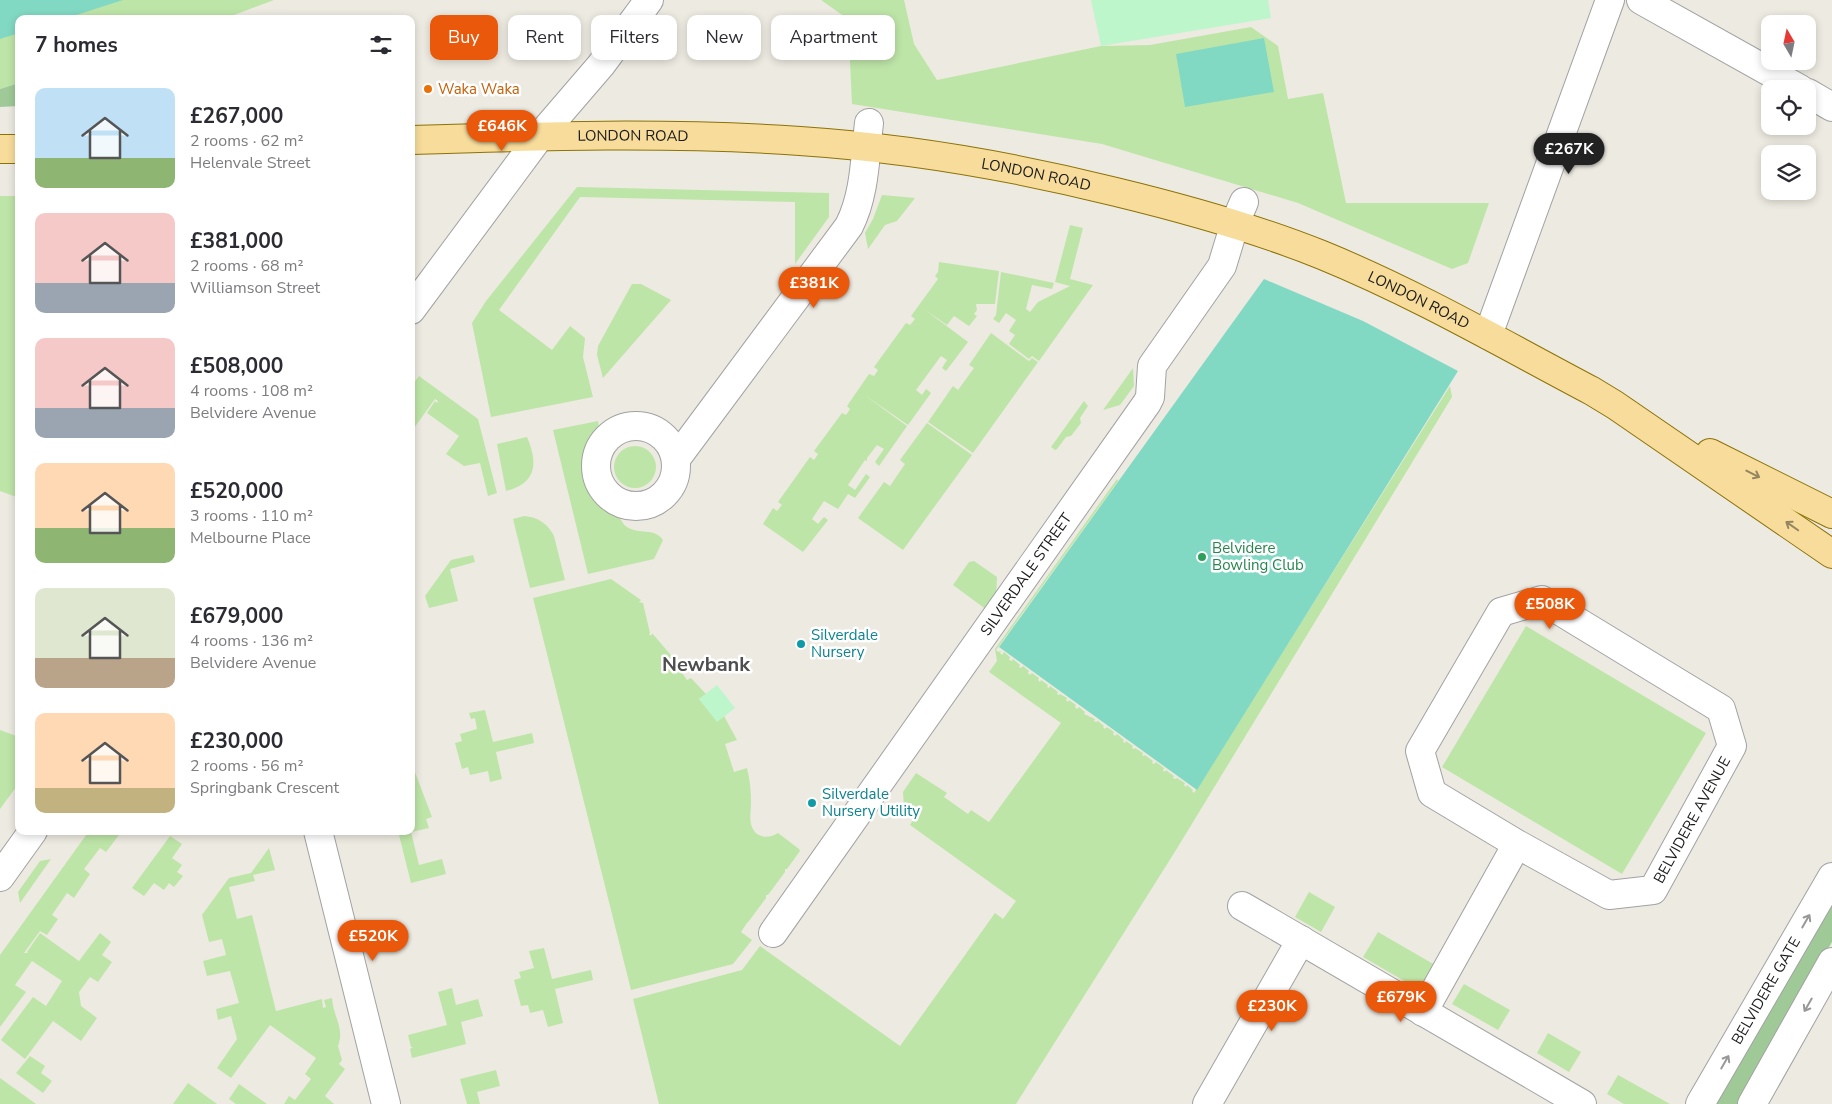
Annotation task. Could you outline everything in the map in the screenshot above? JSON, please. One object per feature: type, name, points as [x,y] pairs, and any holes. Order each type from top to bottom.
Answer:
[{"type":"main road","name":"LONDON ROAD","points":[[415,140],[540,136],[729,138],[868,135],[972,162],[1036,174],[1145,199],[1239,213],[1321,255],[1367,274],[1425,302],[1615,405],[1832,514]]},
{"type":"main road","points":[[0,149],[15,149]]},
{"type":"main road","name":"LONDON ROAD","points":[[1615,405],[1832,554]]},
{"type":"street","points":[[415,305],[540,136],[601,66],[649,0]]},
{"type":"street","points":[[1488,335],[1610,0]]},
{"type":"street","points":[[1641,0],[1784,80]]},
{"type":"street","points":[[1816,98],[1832,107]]},
{"type":"street","points":[[676,459],[849,226],[859,199],[868,135]]},
{"type":"street","name":"SILVERDALE STREET","points":[[773,933],[1147,403],[1152,366],[1222,266],[1239,213]]},
{"type":"street","name":"BELVIDERE AVENUE","points":[[1542,600],[1721,709],[1732,746],[1653,890],[1609,895],[1517,844],[1432,793],[1420,752],[1501,612],[1542,600]]},
{"type":"street","points":[[0,877],[30,835]]},
{"type":"street","points":[[319,835],[386,1104]]},
{"type":"street","points":[[1423,1012],[1517,844]]},
{"type":"street","name":"BELVIDERE GATE","points":[[1700,1104],[1832,877]]},
{"type":"street","points":[[1242,906],[1582,1104]]},
{"type":"street","points":[[1207,1104],[1301,940]]},
{"type":"street","points":[[1752,1104],[1832,962]]},
{"type":"green space","points":[[0,0],[274,0],[234,15],[15,15],[15,84],[0,89]]},
{"type":"green space","points":[[0,0],[123,0],[76,15],[15,15],[15,34],[0,39]]},
{"type":"green space","points":[[821,0],[904,0],[914,44],[937,80],[1101,46],[1150,45],[1251,27],[1278,46],[1288,99],[1323,93],[1346,203],[1489,203],[1468,263],[1452,269],[1298,203],[1102,144],[852,104],[850,60],[895,60],[895,15],[842,15]]},
{"type":"green space","points":[[1091,0],[1268,0],[1271,18],[1101,46]]},
{"type":"green space","points":[[1264,38],[1274,92],[1185,107],[1176,54]]},
{"type":"green space","points":[[15,84],[15,106],[0,107],[0,89]]},
{"type":"green space","points":[[577,187],[829,193],[829,217],[795,264],[795,202],[580,197],[499,310],[552,350],[570,326],[585,338],[583,357],[593,397],[491,417],[472,323],[486,301]]},
{"type":"green space","points":[[882,195],[915,198],[897,221],[885,225],[868,249],[865,233],[873,219]]},
{"type":"green space","points":[[0,196],[15,196],[15,497],[0,491]]},
{"type":"green space","points":[[1070,225],[1083,228],[1070,279],[1093,285],[1039,361],[1032,356],[1029,359],[1009,344],[1015,335],[1009,331],[1016,320],[1006,313],[999,323],[993,319],[996,315],[1001,272],[1054,283],[1052,289],[1032,285],[1026,309],[1030,312],[1038,302],[1070,286],[1055,282]]},
{"type":"green space","points":[[939,262],[999,271],[995,304],[976,304],[977,310],[974,314],[977,316],[969,326],[954,316],[947,325],[924,309],[968,342],[946,371],[942,368],[947,360],[941,356],[916,390],[922,395],[926,389],[931,393],[908,425],[863,394],[907,426],[879,466],[875,462],[884,449],[877,445],[867,458],[867,461],[865,460],[848,485],[855,490],[866,474],[870,477],[855,498],[848,494],[838,509],[824,501],[812,519],[818,524],[824,517],[828,520],[803,552],[763,524],[773,508],[777,511],[782,505],[778,502],[810,457],[814,460],[818,454],[814,451],[842,413],[846,415],[850,409],[847,406],[869,374],[874,376],[878,370],[874,367],[906,323],[910,325],[915,319],[911,316],[938,279],[935,276],[938,272]]},
{"type":"green space","name":"Belvidere Bowling Club","points":[[1264,279],[1363,321],[1458,371],[1197,790],[999,647]]},
{"type":"green space","points":[[632,284],[641,284],[671,300],[603,378],[597,355],[598,346]]},
{"type":"green space","points":[[991,333],[1029,361],[1032,358],[1038,362],[973,453],[928,422],[953,386],[958,390],[974,368],[969,365]]},
{"type":"green space","points":[[1133,368],[1134,386],[1120,405],[1103,410]]},
{"type":"green space","points":[[419,376],[478,419],[497,493],[488,496],[480,463],[464,466],[446,454],[459,436],[427,413],[435,401],[437,403],[438,401],[435,399],[415,427],[415,382]]},
{"type":"green space","points":[[1450,386],[1452,397],[1176,850],[1016,1104],[659,1104],[633,999],[742,970],[760,946],[900,1046],[995,913],[1003,919],[1016,901],[910,825],[914,818],[904,807],[903,792],[916,773],[947,793],[944,797],[968,814],[971,810],[989,822],[1061,723],[989,672],[997,661],[995,649],[1117,479],[1118,481],[996,650],[1001,651],[1002,655],[1004,652],[1010,657],[1009,660],[1012,661],[1013,659],[1021,668],[1023,666],[1029,671],[1030,675],[1032,673],[1039,678],[1040,682],[1041,680],[1048,685],[1047,687],[1049,688],[1050,686],[1058,692],[1057,694],[1067,698],[1066,700],[1076,705],[1077,709],[1079,707],[1085,712],[1084,714],[1095,719],[1094,721],[1096,722],[1098,721],[1105,729],[1107,727],[1114,732],[1115,736],[1117,734],[1124,740],[1123,742],[1125,743],[1126,741],[1133,746],[1132,748],[1143,753],[1142,755],[1153,761],[1152,763],[1156,762],[1164,768],[1165,772],[1166,770],[1174,776],[1173,778],[1177,778],[1185,783],[1184,785],[1186,787],[1187,785],[1194,793]]},
{"type":"green space","points":[[1084,401],[1088,406],[1080,418],[1081,423],[1071,436],[1066,437],[1055,450],[1051,447]]},
{"type":"green space","points":[[598,421],[599,427],[591,436],[583,456],[582,467],[587,489],[600,507],[613,513],[624,525],[636,531],[651,532],[663,540],[654,559],[588,574],[553,430]]},
{"type":"green space","points":[[927,423],[972,455],[903,550],[858,518],[884,482],[890,486],[905,464],[900,460]]},
{"type":"green space","points":[[527,437],[533,455],[532,471],[524,483],[506,491],[497,444]]},
{"type":"green space","points":[[639,446],[647,449],[653,455],[656,467],[653,479],[647,485],[631,488],[623,485],[617,479],[614,463],[617,455],[623,449]]},
{"type":"green space","points":[[524,516],[538,520],[552,532],[565,580],[530,588],[513,519]]},
{"type":"green space","points":[[473,555],[475,562],[450,569],[458,601],[429,608],[425,596],[451,560]]},
{"type":"green space","points":[[974,561],[997,577],[996,598],[987,610],[953,585],[969,562]]},
{"type":"green space","points":[[611,579],[641,600],[639,602],[643,603],[649,635],[652,635],[652,633],[681,667],[679,668],[687,680],[691,678],[706,694],[699,699],[717,721],[724,716],[737,740],[725,744],[734,772],[747,768],[751,790],[751,821],[754,831],[767,837],[778,833],[800,851],[787,869],[785,869],[785,872],[768,895],[766,895],[766,898],[741,932],[752,940],[733,964],[631,990],[533,598]]},
{"type":"green space","points":[[1526,626],[1706,733],[1622,874],[1442,767]]},
{"type":"green space","points":[[717,685],[735,708],[717,722],[699,699]]},
{"type":"green space","points":[[485,710],[493,742],[532,733],[534,743],[496,752],[502,779],[490,782],[488,771],[470,775],[468,767],[462,769],[455,743],[462,741],[460,734],[477,729],[475,718],[471,719],[469,713]]},
{"type":"green space","points":[[0,730],[15,736],[15,788],[0,809]]},
{"type":"green space","points":[[415,772],[432,817],[426,819],[429,828],[415,831]]},
{"type":"green space","points":[[86,835],[119,835],[106,852],[100,848],[84,869],[90,874],[74,898],[67,893],[52,915],[58,919],[47,935],[40,931],[24,953],[28,953],[40,933],[79,961],[100,933],[111,942],[102,955],[112,962],[98,982],[90,977],[79,992],[81,1006],[97,1018],[81,1041],[53,1021],[25,1059],[1,1040],[33,997],[46,1006],[62,981],[32,961],[15,985],[26,992],[0,1027],[0,955]]},
{"type":"green space","points":[[399,835],[412,835],[419,865],[442,859],[446,874],[411,883]]},
{"type":"green space","points":[[170,836],[182,844],[172,858],[182,865],[177,872],[183,876],[174,887],[169,883],[164,890],[154,883],[144,896],[132,888]]},
{"type":"green space","points":[[269,848],[275,870],[253,875],[255,881],[229,887],[237,919],[252,915],[276,1011],[322,999],[323,1008],[326,1007],[324,1000],[332,998],[340,1034],[338,1046],[342,1060],[339,1064],[345,1069],[325,1096],[334,1104],[284,1104],[289,1096],[295,1100],[311,1079],[305,1074],[316,1058],[270,1025],[231,1078],[217,1068],[237,1039],[231,1016],[218,1020],[216,1009],[239,1003],[230,971],[207,976],[203,961],[226,955],[222,939],[209,942],[202,915],[229,878],[251,873]]},
{"type":"green space","points":[[51,859],[20,903],[18,892],[40,861]]},
{"type":"green space","points":[[1309,892],[1335,907],[1321,932],[1295,917]]},
{"type":"green space","points":[[1832,897],[1832,942],[1737,1104],[1713,1104]]},
{"type":"green space","points":[[1378,932],[1435,965],[1420,990],[1363,957]]},
{"type":"green space","points":[[544,948],[552,979],[591,970],[593,980],[555,989],[563,1023],[548,1027],[543,1010],[530,1013],[528,1005],[521,1006],[514,980],[521,978],[519,972],[534,968],[529,951]]},
{"type":"green space","points":[[1464,984],[1510,1010],[1498,1030],[1452,1004]]},
{"type":"green space","points":[[452,988],[456,1005],[478,999],[483,1016],[461,1022],[466,1044],[412,1058],[410,1049],[413,1047],[411,1047],[408,1035],[447,1025],[438,992]]},
{"type":"green space","points":[[1548,1033],[1581,1052],[1569,1072],[1537,1053]]},
{"type":"green space","points":[[30,1056],[45,1066],[41,1073],[52,1081],[43,1093],[16,1073]]},
{"type":"green space","points":[[496,1070],[500,1086],[477,1092],[480,1104],[467,1104],[460,1079]]},
{"type":"green space","points":[[1618,1075],[1670,1104],[1624,1104],[1607,1094]]},
{"type":"green space","points":[[0,1078],[36,1104],[0,1104]]},
{"type":"green space","points":[[188,1083],[217,1104],[173,1104]]},
{"type":"green space","points":[[239,1084],[267,1104],[236,1104],[229,1099]]},
{"type":"place","name":"Waka Waka","points":[[428,89]]},
{"type":"place","name":"Belvidere Bowling Club","points":[[1202,557]]},
{"type":"place","name":"Silverdale Nursery","points":[[801,644]]},
{"type":"place","name":"Silverdale Nursery Utility","points":[[812,803]]},
{"type":"district","name":"Newbank","points":[[706,664]]}]
